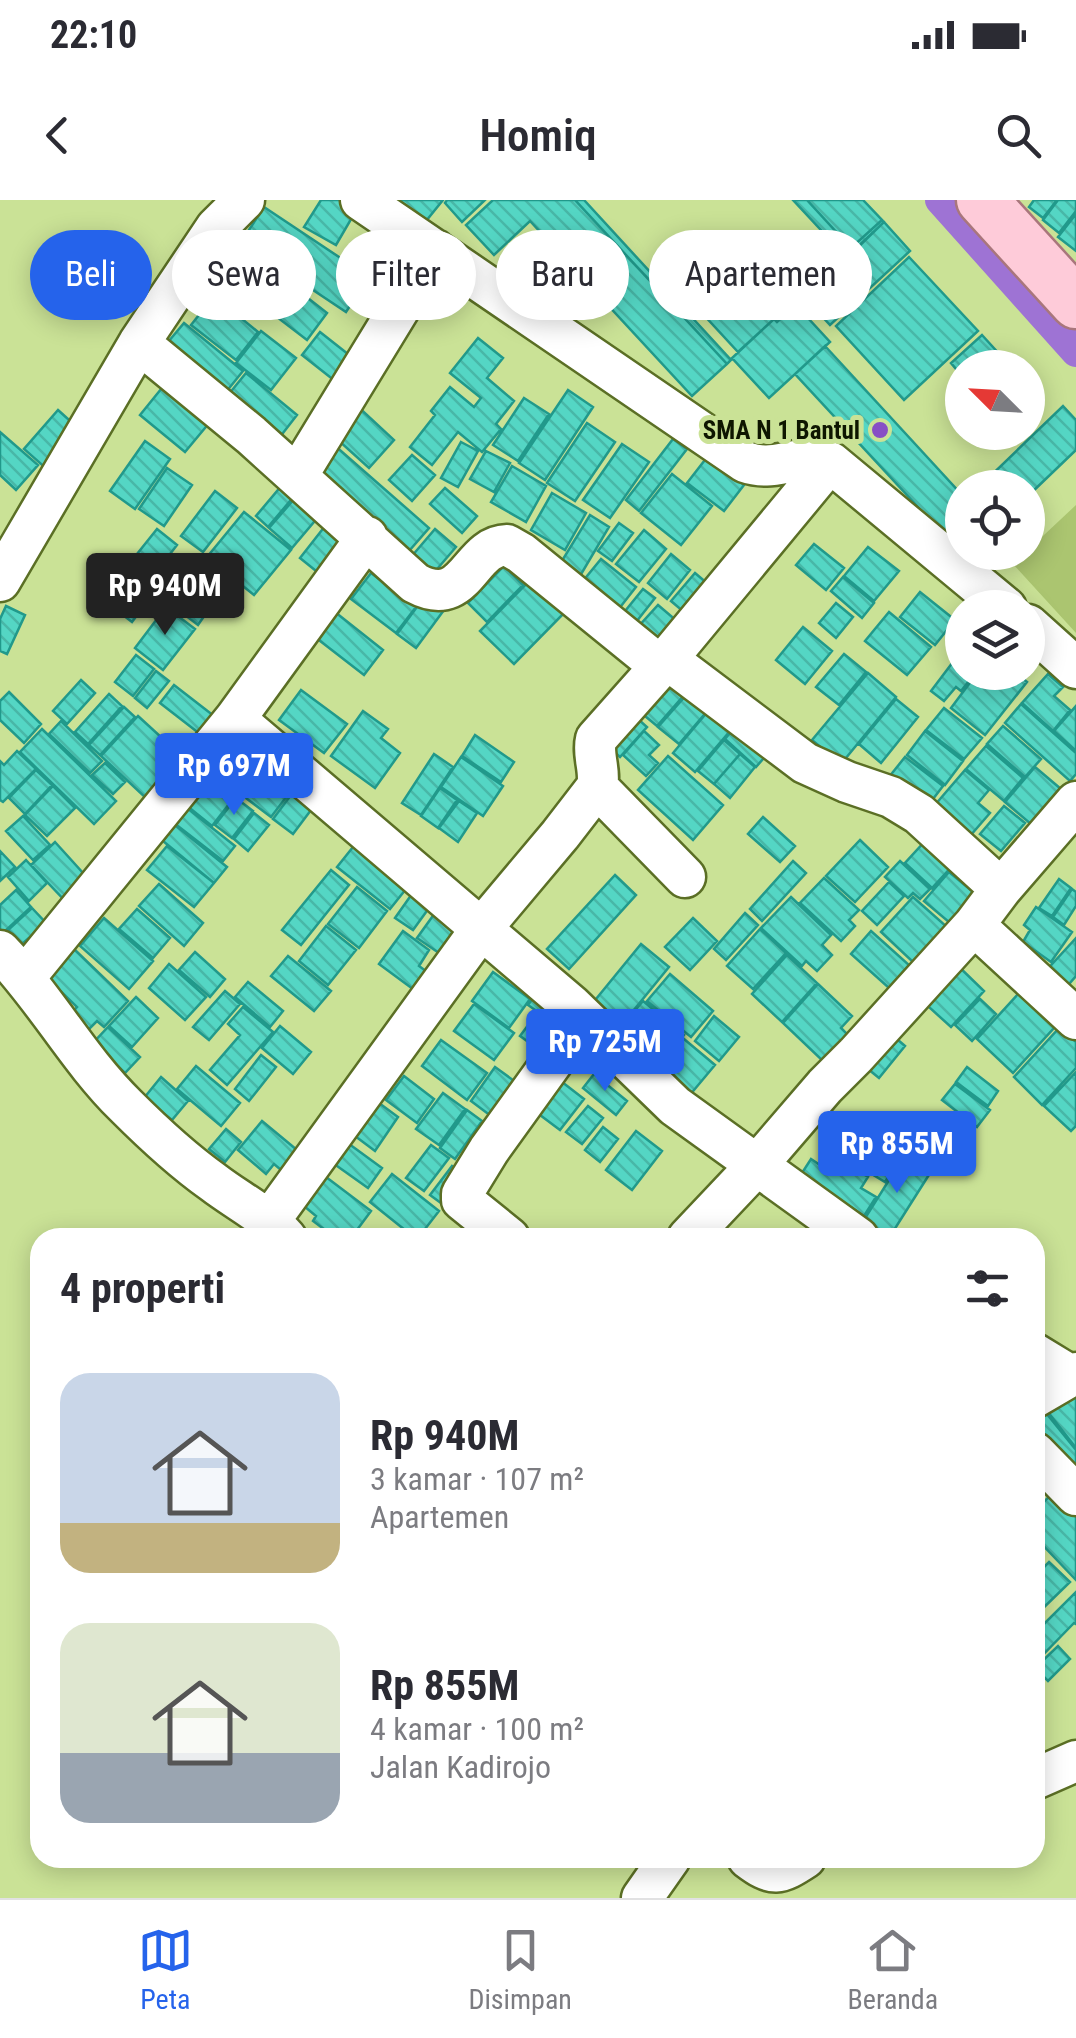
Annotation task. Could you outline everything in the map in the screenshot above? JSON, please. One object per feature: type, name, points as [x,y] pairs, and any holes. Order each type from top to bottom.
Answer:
[{"type":"main road","points":[[982,200],[1076,303]]},
{"type":"street","points":[[0,581],[140,342],[216,228],[244,200]]},
{"type":"street","points":[[361,200],[405,230]]},
{"type":"street","points":[[476,278],[746,462],[758,467],[805,460],[830,462],[984,590]]},
{"type":"street","points":[[298,476],[393,320]]},
{"type":"street","points":[[140,342],[298,476],[415,583],[437,591],[460,582],[492,548],[507,545],[805,763],[891,797],[919,814],[1001,889]]},
{"type":"street","points":[[279,1228],[481,928],[597,788],[596,739],[830,462]]},
{"type":"street","points":[[277,1228],[212,1182],[122,1102],[92,1070],[12,964],[235,719],[366,538]]},
{"type":"street","points":[[1045,640],[1076,668]]},
{"type":"street","points":[[235,719],[584,1018],[675,1106],[844,1228]]},
{"type":"street","points":[[597,788],[685,877]]},
{"type":"street","points":[[697,1228],[974,924],[1076,802]]},
{"type":"street","points":[[974,924],[1076,1019]]},
{"type":"street","points":[[496,1228],[468,1207],[462,1194],[584,1018]]},
{"type":"street","points":[[1045,1359],[1074,1375]]},
{"type":"street","points":[[1045,1391],[1074,1375]]},
{"type":"street","points":[[1045,1463],[1076,1495]]},
{"type":"street","points":[[1045,1775],[1076,1761]]},
{"type":"street","points":[[642,1898],[663,1868]]},
{"type":"street","points":[[763,1868],[776,1872],[789,1868]]},
{"type":"green space","points":[[1076,505],[1076,633],[1045,599],[1045,590],[1037,590],[1018,570],[1045,570],[1045,534]]},
{"type":"building","points":[[321,200],[342,200],[357,209],[345,230],[336,230],[336,245],[316,230],[304,227]]},
{"type":"building","points":[[389,200],[443,200],[422,226]]},
{"type":"building","points":[[485,200],[462,222],[445,203]]},
{"type":"building","points":[[493,200],[575,200],[603,230],[538,230],[530,221],[520,230],[496,230],[494,255],[476,236],[476,230],[466,225]]},
{"type":"building","points":[[575,200],[584,200],[612,230],[603,230]]},
{"type":"building","points":[[793,200],[807,200],[834,230],[821,230]]},
{"type":"building","points":[[807,200],[863,200],[882,220],[871,230],[834,230]]},
{"type":"building","points":[[1034,200],[1057,200],[1043,218],[1029,207]]},
{"type":"building","points":[[1058,200],[1076,200],[1076,211],[1059,233],[1043,220]]},
{"type":"building","points":[[264,207],[298,230],[249,230]]},
{"type":"building","points":[[1076,214],[1076,251],[1058,237]]},
{"type":"building","points":[[884,222],[910,251],[872,286],[872,233]]},
{"type":"building","points":[[316,242],[336,255],[336,305],[316,292]]},
{"type":"building","points":[[629,249],[649,271],[649,280],[629,258]]},
{"type":"building","points":[[909,257],[978,331],[958,350],[945,350],[945,362],[904,400],[836,326],[842,320],[872,320],[872,292]]},
{"type":"building","points":[[629,258],[649,280],[649,320],[686,320],[727,364],[692,396],[622,320],[629,320]]},
{"type":"building","points":[[316,304],[327,313],[307,340],[281,320],[316,320]]},
{"type":"building","points":[[195,320],[243,320],[258,332],[236,360],[191,325]]},
{"type":"building","points":[[686,320],[694,320],[731,360],[727,364]]},
{"type":"building","points":[[708,320],[773,320],[738,352]]},
{"type":"building","points":[[773,320],[810,320],[830,342],[769,398],[732,358]]},
{"type":"building","points":[[184,323],[243,371],[222,397],[163,348]]},
{"type":"building","points":[[261,331],[296,358],[271,390],[236,363]]},
{"type":"building","points":[[320,332],[353,358],[335,381],[302,355]]},
{"type":"building","points":[[982,335],[996,350],[965,350]]},
{"type":"building","points":[[478,338],[503,358],[487,378],[514,401],[496,424],[501,429],[482,452],[458,432],[432,465],[410,447],[435,415],[431,411],[450,387],[474,407],[481,398],[450,373]]},
{"type":"building","points":[[825,346],[945,477],[945,536],[795,374]]},
{"type":"building","points":[[246,373],[297,415],[276,442],[224,400]]},
{"type":"building","points":[[170,378],[215,416],[185,452],[140,415]]},
{"type":"building","points":[[568,390],[593,407],[545,480],[519,463]]},
{"type":"building","points":[[524,398],[549,414],[518,461],[493,445]]},
{"type":"building","points":[[354,403],[394,440],[369,468],[328,431]]},
{"type":"building","points":[[1063,406],[1076,420],[1076,450],[1045,480],[1045,470],[997,470],[1017,450],[1045,450],[1045,423]]},
{"type":"building","points":[[58,410],[79,429],[49,471],[24,449]]},
{"type":"building","points":[[587,423],[615,442],[575,501],[547,483]]},
{"type":"building","points":[[0,432],[38,465],[16,490],[0,475]]},
{"type":"building","points":[[673,439],[687,449],[639,511],[626,500]]},
{"type":"building","points":[[145,441],[170,459],[135,509],[110,491]]},
{"type":"building","points":[[461,442],[478,451],[458,487],[441,478]]},
{"type":"building","points":[[333,444],[429,528],[409,551],[374,519],[308,473]]},
{"type":"building","points":[[622,444],[649,462],[610,518],[583,500]]},
{"type":"building","points":[[486,451],[510,463],[494,492],[470,479]]},
{"type":"building","points":[[412,455],[435,475],[412,501],[389,480]]},
{"type":"building","points":[[708,456],[744,485],[724,511],[687,483]]},
{"type":"building","points":[[512,466],[546,486],[526,522],[491,502]]},
{"type":"building","points":[[167,468],[192,485],[164,526],[139,509]]},
{"type":"building","points":[[672,474],[712,506],[681,545],[641,513]]},
{"type":"building","points":[[288,478],[301,488],[268,527],[256,516]]},
{"type":"building","points":[[445,488],[477,516],[462,533],[430,504]]},
{"type":"building","points":[[302,490],[324,510],[292,548],[269,528]]},
{"type":"building","points":[[215,491],[237,508],[203,552],[181,536]]},
{"type":"building","points":[[552,493],[586,513],[565,550],[531,530]]},
{"type":"building","points":[[244,512],[291,550],[254,595],[207,557]]},
{"type":"building","points":[[590,515],[609,527],[580,576],[560,564]]},
{"type":"building","points":[[329,521],[355,542],[326,579],[300,558]]},
{"type":"building","points":[[619,523],[633,533],[612,561],[598,551]]},
{"type":"building","points":[[157,529],[177,545],[150,580],[129,564]]},
{"type":"building","points":[[435,529],[456,547],[432,575],[411,557]]},
{"type":"building","points":[[644,530],[666,549],[639,582],[616,564]]},
{"type":"building","points":[[814,544],[844,568],[826,590],[796,565]]},
{"type":"building","points":[[868,547],[899,571],[874,601],[844,576]]},
{"type":"building","points":[[671,554],[690,570],[667,599],[648,583]]},
{"type":"building","points":[[195,555],[230,581],[208,611],[174,584]]},
{"type":"building","points":[[601,559],[636,587],[614,615],[578,587]]},
{"type":"building","points":[[504,566],[523,585],[487,622],[468,603]]},
{"type":"building","points":[[111,569],[150,598],[132,622],[93,592]]},
{"type":"building","points":[[157,573],[207,612],[198,625],[147,586]]},
{"type":"building","points":[[371,573],[416,607],[396,633],[351,599]]},
{"type":"building","points":[[695,573],[715,590],[685,613],[671,601]]},
{"type":"building","points":[[536,574],[570,607],[514,664],[480,631]]},
{"type":"building","points":[[843,577],[874,603],[862,618],[831,591]]},
{"type":"building","points":[[643,589],[655,598],[633,626],[621,616]]},
{"type":"building","points":[[920,592],[945,612],[945,632],[935,645],[900,617]]},
{"type":"building","points":[[425,596],[444,610],[416,648],[397,634]]},
{"type":"building","points":[[836,603],[853,617],[836,638],[819,623]]},
{"type":"building","points":[[658,605],[684,627],[663,650],[638,627]]},
{"type":"building","points":[[6,606],[25,615],[7,654],[0,651],[0,619]]},
{"type":"building","points":[[166,607],[195,629],[163,670],[135,648]]},
{"type":"building","points":[[335,612],[383,650],[364,675],[315,637]]},
{"type":"building","points":[[889,612],[931,647],[907,675],[865,641]]},
{"type":"building","points":[[803,627],[832,651],[805,684],[776,660]]},
{"type":"building","points":[[844,654],[866,672],[839,705],[816,687]]},
{"type":"building","points":[[136,655],[154,669],[133,696],[115,682]]},
{"type":"building","points":[[156,671],[169,681],[147,708],[135,698]]},
{"type":"building","points":[[945,672],[945,690],[953,690],[944,701],[931,691]]},
{"type":"building","points":[[868,673],[896,697],[841,764],[812,740]]},
{"type":"building","points":[[661,674],[685,694],[657,726],[633,706]]},
{"type":"building","points":[[1048,674],[1063,687],[1054,696],[1070,710],[1053,731],[1022,703],[1034,690],[1045,690]]},
{"type":"building","points":[[81,680],[95,693],[67,724],[53,711]]},
{"type":"building","points":[[174,685],[223,723],[209,741],[160,703]]},
{"type":"building","points":[[301,690],[347,724],[324,753],[279,720]]},
{"type":"building","points":[[964,690],[1021,690],[985,735],[951,708]]},
{"type":"building","points":[[9,692],[41,724],[24,743],[0,720],[0,701]]},
{"type":"building","points":[[689,692],[709,709],[679,744],[658,727]]},
{"type":"building","points":[[109,694],[122,706],[88,744],[75,732]]},
{"type":"building","points":[[896,699],[918,717],[881,763],[859,744]]},
{"type":"building","points":[[714,704],[736,724],[695,772],[673,753]]},
{"type":"building","points":[[1021,704],[1076,753],[1076,774],[1070,781],[1005,723]]},
{"type":"building","points":[[1076,706],[1076,751],[1054,731]]},
{"type":"building","points":[[124,707],[135,717],[100,755],[89,745]]},
{"type":"building","points":[[944,708],[982,738],[964,759],[926,730]]},
{"type":"building","points":[[628,710],[647,727],[620,757],[601,740]]},
{"type":"building","points":[[363,711],[388,729],[381,738],[400,753],[375,788],[331,756]]},
{"type":"building","points":[[138,716],[185,759],[147,799],[101,756]]},
{"type":"building","points":[[61,721],[102,761],[90,773],[49,734]]},
{"type":"building","points":[[739,722],[771,750],[756,767],[725,739]]},
{"type":"building","points":[[1003,726],[1041,759],[1025,777],[987,744]]},
{"type":"building","points":[[42,729],[116,801],[94,824],[20,752]]},
{"type":"building","points":[[644,731],[659,745],[649,755],[658,763],[646,776],[623,755]]},
{"type":"building","points":[[925,731],[963,761],[945,785],[907,755]]},
{"type":"building","points":[[475,735],[514,762],[501,782],[462,756]]},
{"type":"building","points":[[724,740],[740,754],[714,784],[698,771]]},
{"type":"building","points":[[248,746],[297,783],[271,817],[222,780]]},
{"type":"building","points":[[986,746],[1023,778],[1004,801],[966,769]]},
{"type":"building","points":[[17,751],[36,769],[3,802],[0,761],[4,765]]},
{"type":"building","points":[[434,754],[453,767],[421,815],[402,803]]},
{"type":"building","points":[[740,754],[755,767],[730,798],[714,784]]},
{"type":"building","points":[[668,756],[723,805],[693,840],[638,790]]},
{"type":"building","points":[[461,757],[503,786],[483,816],[441,787]]},
{"type":"building","points":[[905,757],[943,786],[923,812],[885,782]]},
{"type":"building","points":[[105,763],[125,782],[113,794],[92,775]]},
{"type":"building","points":[[1035,767],[1068,795],[1038,830],[1005,802]]},
{"type":"building","points":[[36,770],[52,785],[25,814],[9,798]]},
{"type":"building","points":[[965,770],[989,790],[978,803],[990,813],[970,836],[934,806]]},
{"type":"building","points":[[205,771],[236,795],[212,826],[181,801]]},
{"type":"building","points":[[53,786],[75,808],[47,836],[25,815]]},
{"type":"building","points":[[297,787],[317,802],[293,834],[273,819]]},
{"type":"building","points":[[440,788],[457,800],[438,828],[421,816]]},
{"type":"building","points":[[236,798],[253,811],[232,838],[215,825]]},
{"type":"building","points":[[459,801],[477,813],[458,842],[439,828]]},
{"type":"building","points":[[1004,806],[1025,823],[1001,851],[980,834]]},
{"type":"building","points":[[187,808],[235,846],[223,861],[174,823]]},
{"type":"building","points":[[254,813],[269,825],[248,851],[234,839]]},
{"type":"building","points":[[23,816],[50,845],[33,860],[6,831]]},
{"type":"building","points":[[763,817],[795,846],[780,862],[748,834]]},
{"type":"building","points":[[175,825],[227,867],[214,883],[163,841]]},
{"type":"building","points":[[927,839],[955,863],[932,888],[905,863]]},
{"type":"building","points":[[860,840],[888,867],[855,902],[826,876]]},
{"type":"building","points":[[55,842],[92,883],[69,905],[31,865]]},
{"type":"building","points":[[357,842],[410,884],[390,909],[337,867]]},
{"type":"building","points":[[167,846],[214,883],[194,907],[147,870]]},
{"type":"building","points":[[0,851],[15,867],[0,881]]},
{"type":"building","points":[[26,860],[47,883],[29,901],[8,877]]},
{"type":"building","points":[[793,861],[806,873],[762,921],[750,909]]},
{"type":"building","points":[[900,861],[930,889],[920,899],[913,893],[908,898],[885,877]]},
{"type":"building","points":[[331,870],[349,885],[301,945],[282,930]]},
{"type":"building","points":[[949,872],[978,896],[956,928],[924,901]]},
{"type":"building","points":[[615,875],[636,895],[569,969],[547,949]]},
{"type":"building","points":[[824,878],[859,910],[849,920],[855,926],[841,941],[800,903]]},
{"type":"building","points":[[1059,879],[1071,888],[1052,916],[1039,908]]},
{"type":"building","points":[[889,882],[904,896],[877,925],[862,911]]},
{"type":"building","points":[[159,884],[203,923],[184,946],[139,906]]},
{"type":"building","points":[[419,884],[437,897],[413,930],[395,918]]},
{"type":"building","points":[[357,887],[387,911],[359,948],[328,924]]},
{"type":"building","points":[[1072,889],[1076,892],[1076,906],[1064,925],[1053,917]]},
{"type":"building","points":[[16,890],[31,907],[2,934],[0,905]]},
{"type":"building","points":[[791,897],[831,935],[822,945],[832,955],[817,971],[806,961],[802,966],[761,928]]},
{"type":"building","points":[[913,897],[947,927],[914,963],[881,932]]},
{"type":"building","points":[[440,906],[465,923],[442,955],[417,938]]},
{"type":"building","points":[[1036,907],[1072,932],[1051,962],[1023,942],[1030,930],[1024,925]]},
{"type":"building","points":[[32,908],[46,923],[22,944],[8,930]]},
{"type":"building","points":[[137,909],[170,938],[153,958],[119,929]]},
{"type":"building","points":[[745,913],[758,925],[726,960],[714,949]]},
{"type":"building","points":[[104,918],[153,961],[129,989],[80,946]]},
{"type":"building","points":[[693,918],[717,941],[690,970],[665,947]]},
{"type":"building","points":[[326,926],[356,950],[328,985],[299,961]]},
{"type":"building","points":[[760,929],[786,953],[753,989],[727,966]]},
{"type":"building","points":[[403,931],[429,950],[419,966],[434,977],[421,995],[379,964]]},
{"type":"building","points":[[871,931],[909,965],[889,988],[851,954]]},
{"type":"building","points":[[1076,938],[1076,976],[1062,992],[1043,974]]},
{"type":"building","points":[[641,944],[669,967],[615,1033],[587,1010]]},
{"type":"building","points":[[74,949],[128,1001],[104,1027],[97,1021],[82,1036],[65,1020],[77,1007],[47,978]]},
{"type":"building","points":[[195,952],[225,979],[210,997],[179,970]]},
{"type":"building","points":[[787,955],[817,983],[782,1022],[752,994]]},
{"type":"building","points":[[288,956],[331,991],[314,1011],[271,976]]},
{"type":"building","points":[[953,961],[984,991],[951,1027],[919,998]]},
{"type":"building","points":[[169,964],[206,997],[185,1020],[149,988]]},
{"type":"building","points":[[493,972],[530,999],[509,1028],[472,1001]]},
{"type":"building","points":[[670,974],[713,1011],[691,1037],[647,1001]]},
{"type":"building","points":[[248,982],[283,1011],[270,1027],[235,997]]},
{"type":"building","points":[[1029,982],[1065,1016],[1013,1073],[977,1039]]},
{"type":"building","points":[[818,984],[852,1016],[841,1028],[849,1036],[825,1063],[783,1023]]},
{"type":"building","points":[[225,991],[240,1004],[209,1040],[193,1027]]},
{"type":"building","points":[[538,991],[565,1011],[538,1049],[520,1036],[538,1012],[528,1005]]},
{"type":"building","points":[[136,997],[158,1018],[132,1047],[109,1026]]},
{"type":"building","points":[[980,999],[996,1014],[972,1041],[955,1025]]},
{"type":"building","points":[[643,1001],[684,1035],[656,1069],[615,1034]]},
{"type":"building","points":[[474,1004],[514,1033],[494,1060],[454,1031]]},
{"type":"building","points":[[243,1007],[273,1032],[227,1085],[210,1070],[240,1035],[228,1024]]},
{"type":"building","points":[[714,1016],[739,1037],[719,1061],[695,1041]]},
{"type":"building","points":[[280,1026],[311,1052],[293,1074],[262,1048]]},
{"type":"building","points":[[108,1027],[140,1057],[125,1073],[93,1043]]},
{"type":"building","points":[[1060,1027],[1076,1042],[1076,1068],[1042,1105],[1014,1077]]},
{"type":"building","points":[[884,1028],[905,1046],[879,1078],[857,1060]]},
{"type":"building","points":[[684,1039],[715,1065],[689,1096],[658,1069]]},
{"type":"building","points":[[441,1040],[487,1073],[467,1100],[422,1066]]},
{"type":"building","points":[[261,1055],[276,1067],[249,1101],[235,1089]]},
{"type":"building","points":[[196,1066],[240,1103],[221,1126],[177,1089]]},
{"type":"building","points":[[495,1067],[528,1091],[503,1125],[471,1101]]},
{"type":"building","points":[[967,1067],[998,1091],[988,1106],[956,1082]]},
{"type":"building","points":[[1076,1072],[1076,1126],[1071,1131],[1044,1106]]},
{"type":"building","points":[[594,1074],[627,1101],[616,1115],[583,1088]]},
{"type":"building","points":[[553,1075],[584,1099],[560,1130],[528,1106]]},
{"type":"building","points":[[404,1076],[434,1099],[417,1123],[386,1100]]},
{"type":"building","points":[[161,1077],[188,1101],[172,1120],[144,1098]]},
{"type":"building","points":[[955,1084],[990,1110],[977,1127],[942,1100]]},
{"type":"building","points":[[443,1093],[465,1109],[439,1145],[416,1129]]},
{"type":"building","points":[[379,1103],[398,1117],[375,1151],[355,1136]]},
{"type":"building","points":[[588,1106],[603,1118],[582,1144],[566,1132]]},
{"type":"building","points":[[467,1110],[482,1121],[455,1159],[440,1148]]},
{"type":"building","points":[[955,1116],[972,1128],[947,1162],[930,1149]]},
{"type":"building","points":[[853,1120],[904,1152],[885,1182],[834,1151]]},
{"type":"building","points":[[262,1121],[303,1155],[287,1175],[274,1164],[266,1174],[238,1150]]},
{"type":"building","points":[[603,1127],[618,1139],[600,1162],[585,1150]]},
{"type":"building","points":[[226,1129],[241,1142],[225,1162],[209,1149]]},
{"type":"building","points":[[636,1131],[662,1151],[632,1190],[606,1170]]},
{"type":"building","points":[[345,1141],[382,1168],[368,1188],[330,1161]]},
{"type":"building","points":[[431,1145],[449,1158],[424,1191],[406,1178]]},
{"type":"building","points":[[906,1153],[932,1170],[895,1228],[870,1228],[862,1223]]},
{"type":"building","points":[[832,1154],[868,1177],[861,1188],[876,1197],[864,1216],[849,1206],[842,1218],[800,1176],[811,1159],[823,1167]]},
{"type":"building","points":[[452,1166],[467,1177],[445,1206],[430,1195]]},
{"type":"building","points":[[392,1174],[439,1211],[426,1228],[402,1228],[370,1202]]},
{"type":"building","points":[[326,1177],[371,1211],[358,1228],[322,1228],[304,1206]]},
{"type":"building","points":[[1076,1387],[1076,1448],[1045,1408]]},
{"type":"building","points":[[1045,1412],[1076,1450],[1076,1462],[1059,1476],[1045,1458]]},
{"type":"building","points":[[1051,1495],[1071,1515],[1076,1510],[1076,1580],[1045,1547],[1045,1501]]},
{"type":"building","points":[[1049,1562],[1070,1582],[1045,1606],[1045,1566]]},
{"type":"building","points":[[1076,1592],[1076,1624],[1045,1653],[1045,1623]]},
{"type":"building","points":[[1058,1646],[1070,1659],[1048,1681],[1045,1658]]},
{"type":"waterway","points":[[940,200],[1076,352]]},
{"type":"place","name":"SMA N 1 Bantul","points":[[880,430]]}]
